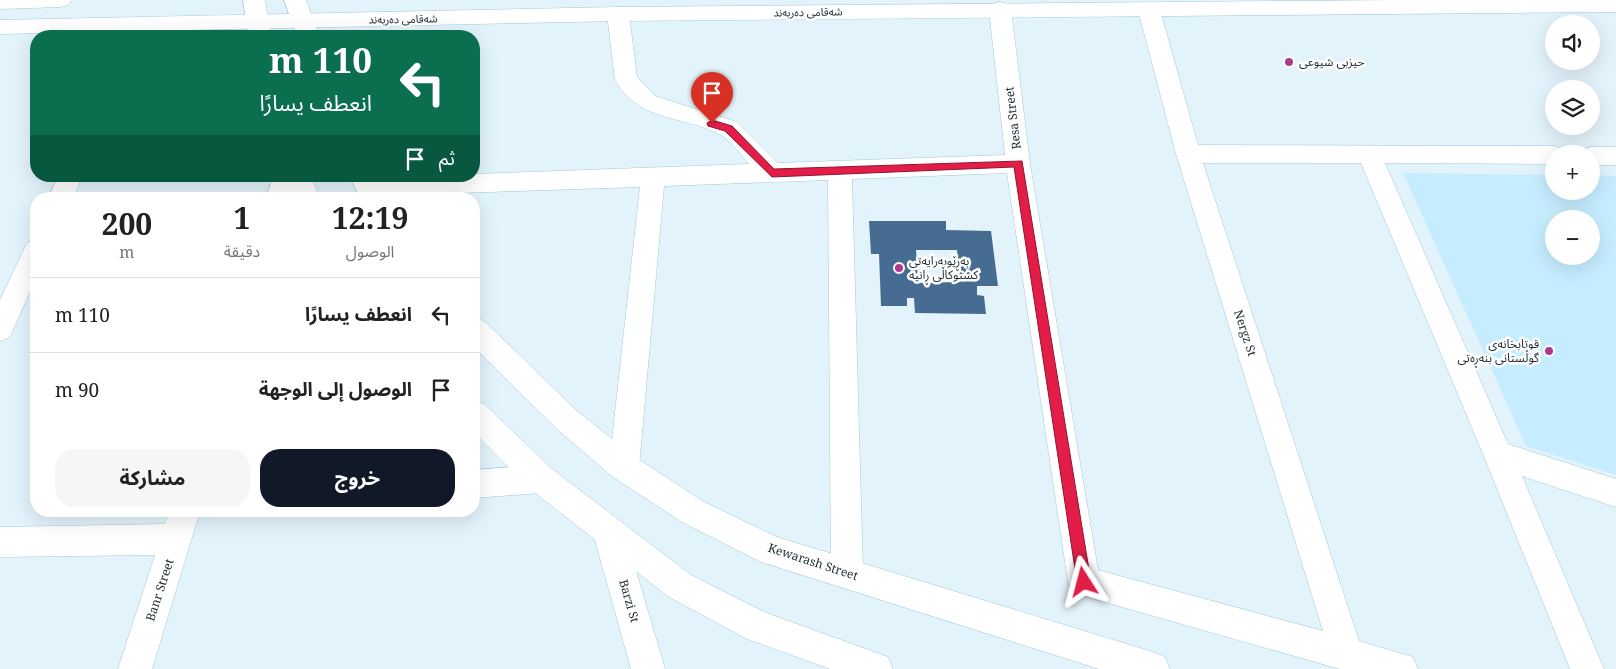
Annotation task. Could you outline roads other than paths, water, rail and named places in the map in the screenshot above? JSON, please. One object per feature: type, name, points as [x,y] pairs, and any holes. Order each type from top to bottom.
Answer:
[{"type":"main road","points":[[2,2],[24,0]]},
{"type":"main road","points":[[2,2],[61,0]]},
{"type":"main road","points":[[254,0],[259,29]]},
{"type":"main road","points":[[295,0],[305,29]]},
{"type":"main road","name":"شەقامی دەربەند","points":[[198,30],[305,29],[618,14],[1616,5]]},
{"type":"main road","name":"Resa Street","points":[[1000,10],[1018,164],[1084,582],[1347,654]]},
{"type":"main road","name":"Nergz St","points":[[1149,10],[1188,154],[1347,654]]},
{"type":"main road","points":[[618,14],[626,80],[647,102],[729,128],[772,173]]},
{"type":"main road","name":"شەقامی دەربەند","points":[[0,27],[104,30]]},
{"type":"main road","points":[[1188,154],[1545,156]]},
{"type":"main road","points":[[1370,155],[1498,454],[1587,669]]},
{"type":"main road","points":[[1600,156],[1616,156]]},
{"type":"main road","points":[[367,187],[1018,164]]},
{"type":"main road","points":[[840,170],[847,573]]},
{"type":"main road","points":[[624,467],[653,178]]},
{"type":"main road","points":[[0,329],[16,303],[30,266]]},
{"type":"main road","name":"Kewarash Street","points":[[480,335],[568,421],[624,467],[693,512],[772,551],[1153,669]]},
{"type":"main road","points":[[480,419],[541,479],[680,586],[756,626],[876,669]]},
{"type":"main road","points":[[1498,454],[1616,493]]},
{"type":"main road","points":[[480,484],[541,479]]},
{"type":"main road","points":[[0,542],[180,525]]},
{"type":"main road","name":"Banr Street","points":[[135,669],[180,525]]},
{"type":"main road","name":"Barzi St","points":[[610,533],[648,669]]},
{"type":"main road","points":[[1347,654],[1401,669]]},
{"type":"place","name":"حیزبی شیوعی","points":[[1289,62]]},
{"type":"place","name":"بەڕێوبەرایەتی کشتوکاڵی ڕانیە","points":[[899,268]]},
{"type":"place","name":"قوتابخانه‌ی گوڵستانی بنه‌ڕه‌تی","points":[[1549,351]]}]
